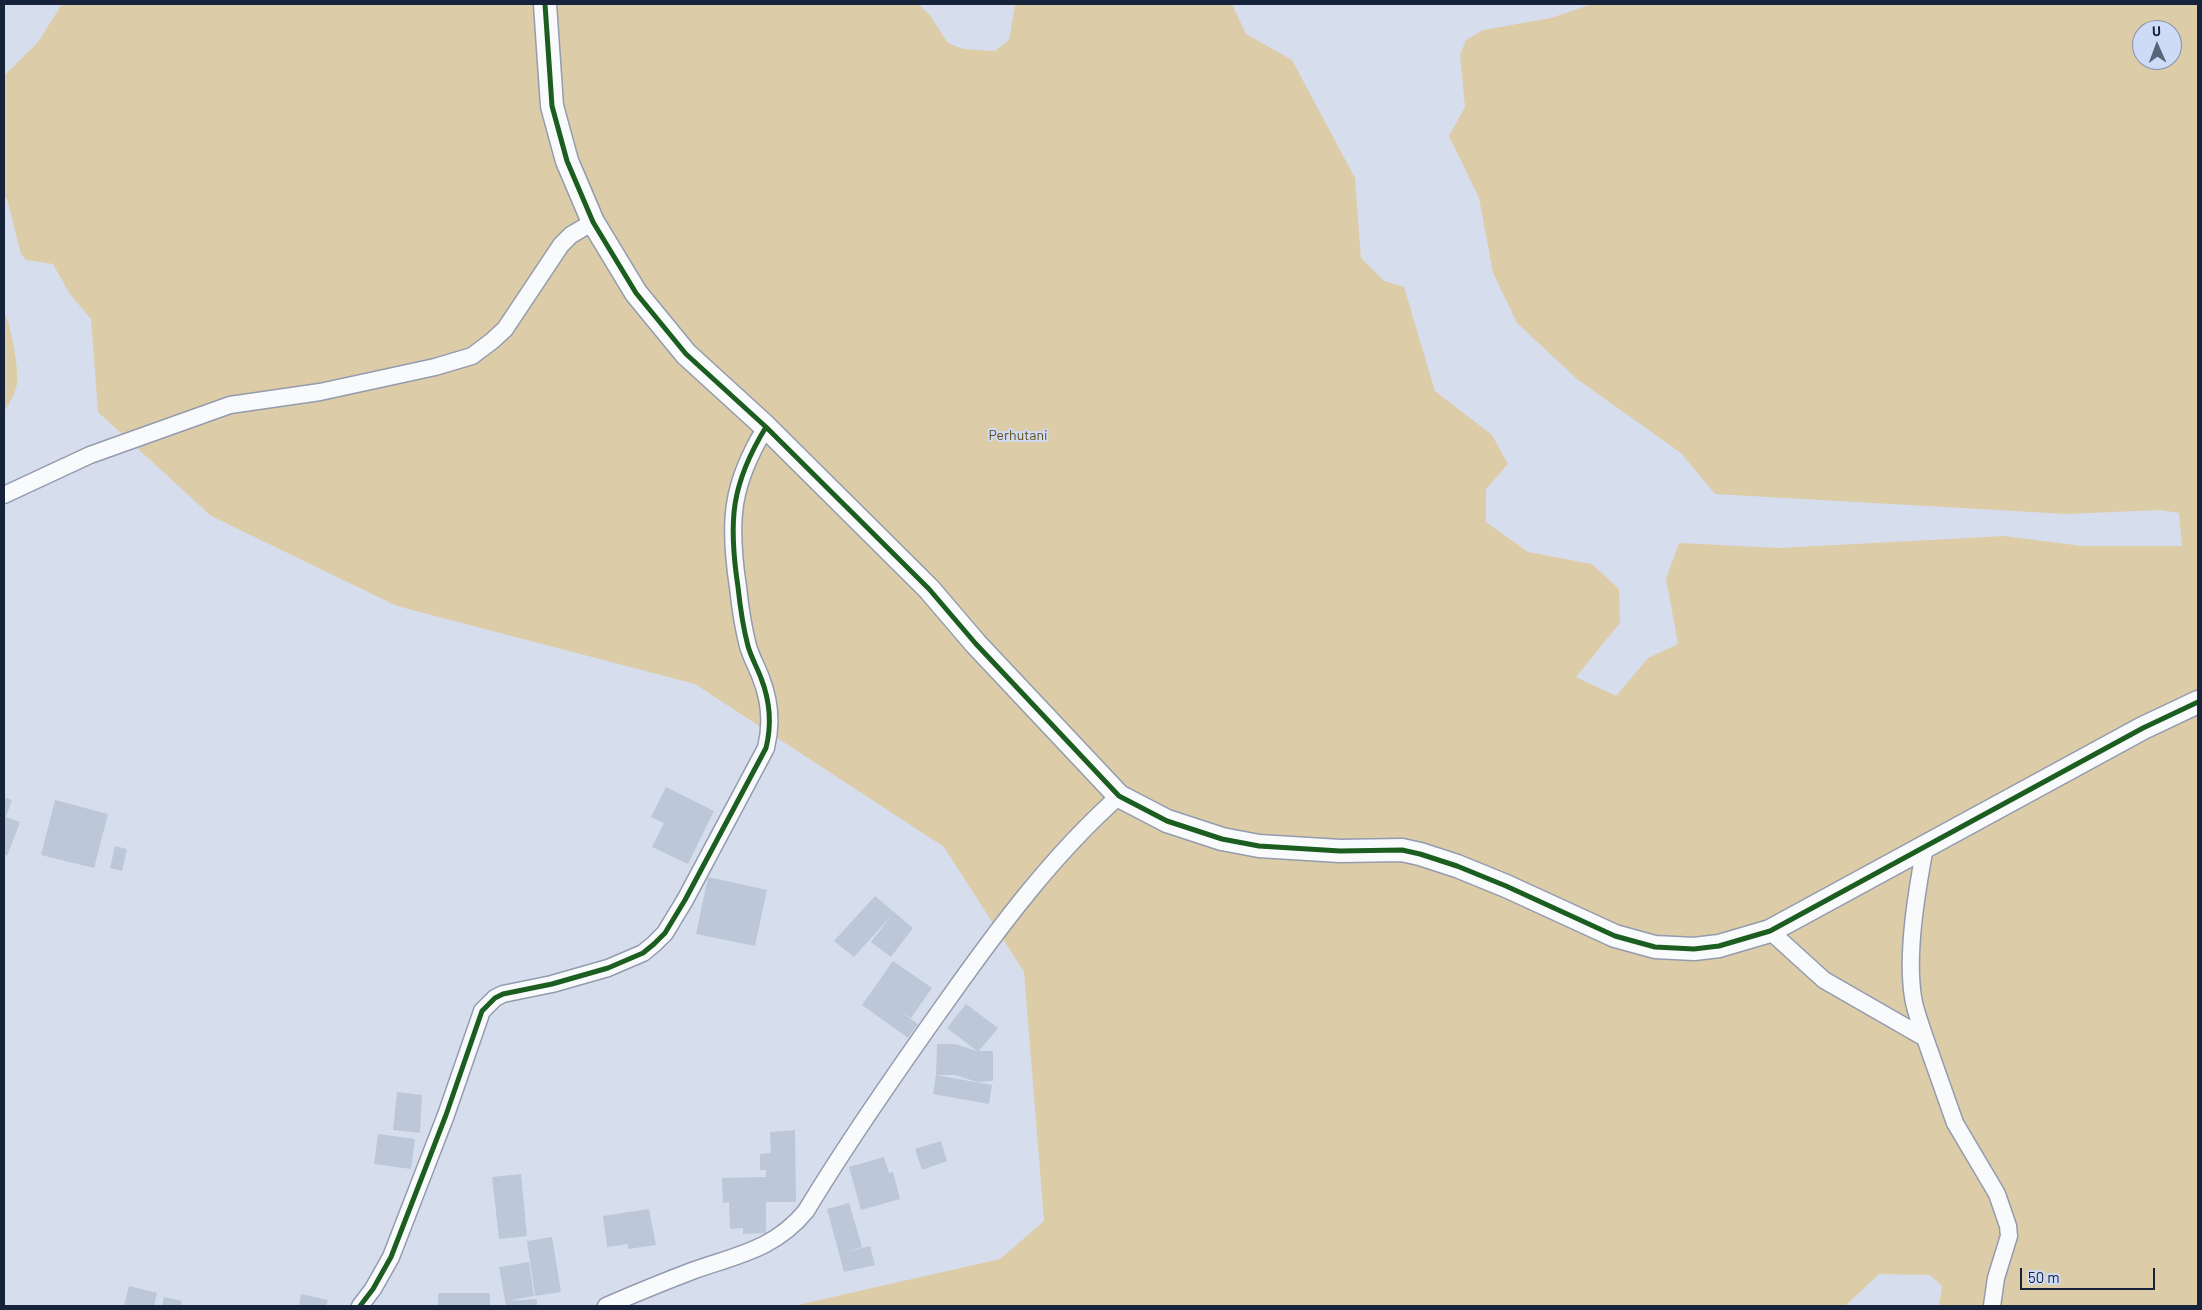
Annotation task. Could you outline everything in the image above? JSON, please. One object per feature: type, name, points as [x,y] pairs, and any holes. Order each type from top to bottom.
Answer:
[{"type":"street","points":[[545,4],[554,118],[567,161],[593,222],[636,293],[686,354],[766,427],[929,588],[976,644],[1119,796],[1167,821],[1222,839],[1259,846],[1340,851],[1402,850],[1420,854],[1506,886],[1615,936],[1655,947],[1694,949],[1719,946],[1770,931],[2143,728],[2198,702]]},
{"type":"street","points":[[4,495],[90,455],[230,405],[320,392],[435,367],[472,356],[505,329],[561,245],[571,235],[593,222]]},
{"type":"street","points":[[360,1306],[373,1289],[391,1257],[446,1115],[482,1012],[495,998],[503,994],[552,984],[608,968],[643,953],[654,944],[665,932],[685,900],[766,748],[770,723],[769,709],[762,678],[748,648],[732,539],[732,520],[741,478],[752,450],[766,427]]},
{"type":"street","points":[[606,1306],[692,1271],[732,1259],[783,1236],[806,1211],[894,1075],[976,959],[1052,864],[1086,826],[1119,796]]},
{"type":"street","points":[[1925,846],[1918,884],[1911,974],[1914,999],[1925,1038],[1956,1123],[1997,1194],[2008,1226],[2009,1236],[1996,1278],[1992,1306]]},
{"type":"street","points":[[1770,931],[1824,980],[1925,1038]]},
{"type":"green space","name":"Perhutani","points":[[62,4],[918,4],[930,15],[948,43],[963,49],[995,51],[1009,40],[1015,4],[1232,4],[1246,34],[1292,60],[1355,178],[1361,258],[1384,281],[1404,287],[1435,391],[1492,435],[1508,464],[1486,489],[1486,522],[1528,552],[1592,564],[1619,589],[1620,623],[1576,677],[1616,696],[1648,658],[1678,644],[1666,579],[1679,543],[1780,548],[2004,536],[2082,546],[2182,546],[2179,513],[2160,510],[2067,514],[1715,494],[1681,453],[1577,379],[1517,323],[1493,273],[1479,198],[1449,136],[1465,107],[1460,55],[1466,40],[1483,30],[1551,18],[1592,4],[2198,4],[2198,1306],[1939,1306],[1942,1286],[1930,1275],[1879,1274],[1845,1306],[793,1306],[1000,1259],[1044,1221],[1024,972],[944,847],[695,684],[397,606],[211,516],[98,412],[91,319],[69,293],[53,264],[26,260],[21,254],[7,199],[4,196],[4,76],[38,42]]},
{"type":"green space","points":[[4,312],[12,336],[16,358],[17,384],[4,412]]},
{"type":"building","points":[[666,787],[714,811],[688,864],[652,847],[664,823],[651,817]]},
{"type":"building","points":[[4,797],[12,800],[6,817],[20,822],[7,856],[4,854]]},
{"type":"building","points":[[55,800],[108,814],[94,868],[41,855]]},
{"type":"building","points":[[115,846],[127,849],[122,871],[110,868]]},
{"type":"building","points":[[708,877],[767,890],[755,946],[696,934]]},
{"type":"building","points":[[875,896],[913,928],[891,957],[871,942],[891,916],[854,957],[834,941]]},
{"type":"building","points":[[893,961],[932,988],[911,1018],[900,1011],[918,1024],[908,1038],[862,1005]]},
{"type":"building","points":[[966,1004],[998,1028],[979,1051],[993,1051],[993,1081],[977,1082],[955,1075],[936,1075],[937,1044],[955,1044],[977,1051],[947,1028]]},
{"type":"building","points":[[936,1075],[992,1085],[989,1104],[933,1094]]},
{"type":"building","points":[[397,1092],[422,1095],[420,1133],[393,1130]]},
{"type":"building","points":[[795,1130],[796,1202],[766,1202],[766,1233],[743,1234],[743,1228],[730,1229],[729,1202],[723,1203],[722,1178],[766,1177],[766,1170],[760,1170],[760,1154],[771,1153],[770,1132]]},
{"type":"building","points":[[378,1134],[415,1139],[411,1169],[374,1164]]},
{"type":"building","points":[[941,1141],[947,1161],[922,1170],[915,1149]]},
{"type":"building","points":[[884,1157],[889,1173],[893,1172],[900,1199],[861,1210],[849,1167]]},
{"type":"building","points":[[521,1174],[527,1236],[499,1239],[492,1177]]},
{"type":"building","points":[[849,1203],[862,1247],[846,1252],[870,1246],[875,1265],[844,1272],[827,1209]]},
{"type":"building","points":[[649,1209],[656,1245],[628,1249],[628,1244],[607,1247],[603,1216]]},
{"type":"building","points":[[552,1237],[561,1292],[535,1296],[527,1241]]},
{"type":"building","points":[[529,1262],[534,1296],[507,1301],[537,1299],[537,1306],[506,1306],[499,1267]]},
{"type":"building","points":[[129,1286],[157,1293],[154,1306],[124,1306]]},
{"type":"building","points":[[438,1293],[490,1293],[490,1306],[438,1306]]},
{"type":"building","points":[[301,1294],[328,1300],[326,1306],[299,1306]]},
{"type":"building","points":[[164,1297],[182,1301],[181,1306],[162,1306]]},
{"type":"cycle path","points":[[545,4],[552,106],[567,161],[593,222],[636,293],[686,354],[766,427],[929,589],[976,644],[1119,796],[1167,821],[1222,839],[1259,846],[1340,851],[1402,850],[1420,854],[1457,866],[1506,886],[1615,936],[1655,947],[1694,949],[1719,946],[1770,931],[2143,728],[2198,702]]},
{"type":"cycle path","points":[[360,1306],[373,1289],[391,1257],[446,1115],[482,1011],[495,998],[503,994],[552,984],[608,968],[643,953],[654,944],[665,933],[685,900],[766,748],[769,730],[768,704],[764,687],[749,650],[740,602],[733,542],[733,522],[739,485],[745,467],[766,427]]}]
